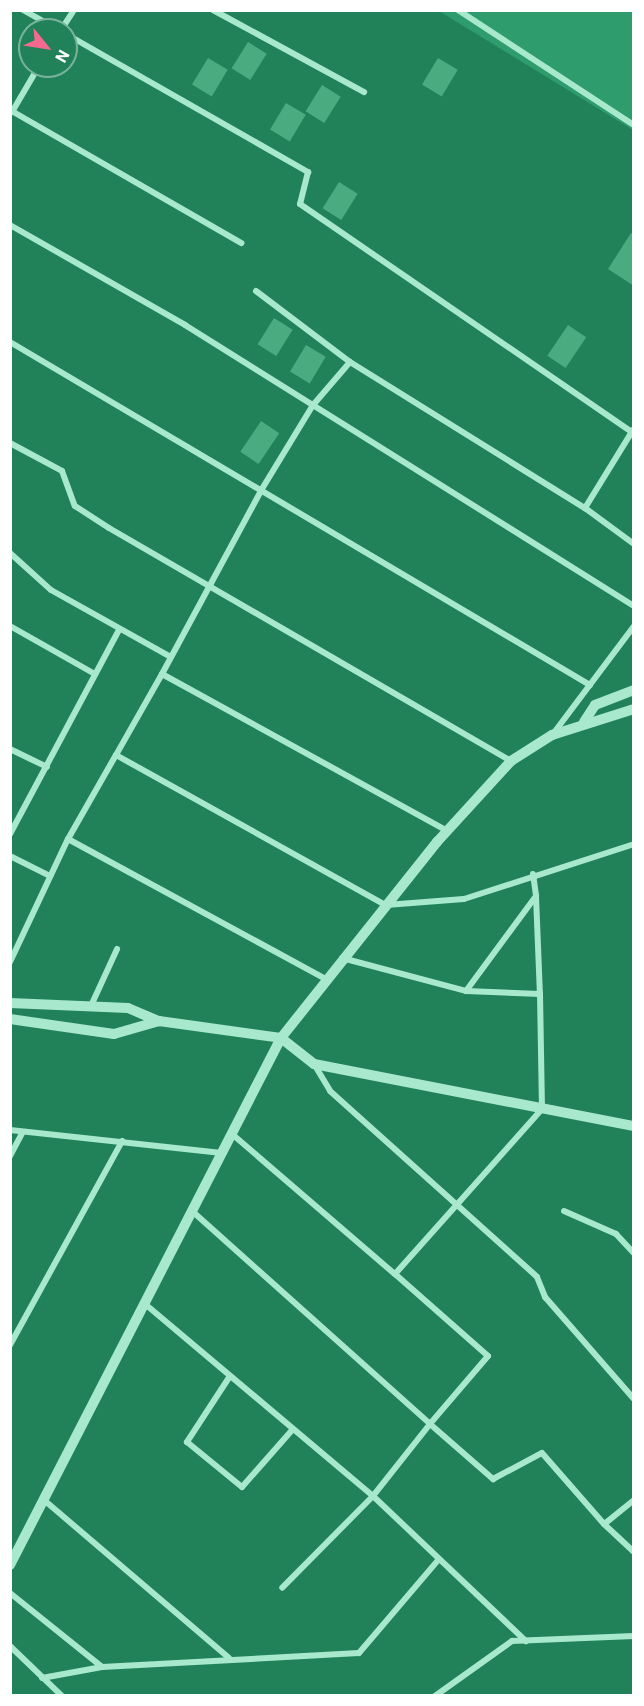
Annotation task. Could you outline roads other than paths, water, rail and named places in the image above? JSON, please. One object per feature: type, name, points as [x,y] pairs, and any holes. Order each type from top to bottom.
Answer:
[{"type":"street","points":[[23,10],[38,18]]},
{"type":"street","points":[[213,10],[364,92]]},
{"type":"street","points":[[458,10],[633,125]]},
{"type":"street","points":[[78,41],[308,172],[300,204],[633,430],[585,508]]},
{"type":"street","points":[[32,78],[11,111],[241,243]]},
{"type":"street","points":[[10,225],[313,405],[633,606]]},
{"type":"street","points":[[256,291],[350,362],[585,508],[633,544]]},
{"type":"street","points":[[10,342],[590,685]]},
{"type":"street","points":[[10,962],[68,839],[162,674],[262,489],[313,405],[350,362]]},
{"type":"street","points":[[10,443],[62,471],[75,506],[208,586],[511,761]]},
{"type":"street","points":[[11,555],[51,590],[171,657]]},
{"type":"street","points":[[10,626],[95,674]]},
{"type":"street","points":[[552,735],[633,626]]},
{"type":"street","points":[[10,834],[119,630]]},
{"type":"street","points":[[162,674],[448,831]]},
{"type":"street","points":[[584,722],[595,705],[633,690]]},
{"type":"street","points":[[10,1565],[281,1038],[386,905],[511,761],[552,735],[584,722],[633,709]]},
{"type":"street","points":[[10,749],[47,767]]},
{"type":"street","points":[[116,755],[386,905],[464,899],[533,874],[633,844]]},
{"type":"street","points":[[68,839],[326,979]]},
{"type":"street","points":[[10,856],[50,876]]},
{"type":"street","points":[[395,1274],[458,1206],[542,1109],[540,994],[533,874]]},
{"type":"street","points":[[466,992],[536,896]]},
{"type":"street","points":[[84,1030],[89,1010],[117,949]]},
{"type":"street","points":[[342,958],[466,992],[540,994]]},
{"type":"street","points":[[10,1003],[89,1010],[128,1008],[159,1021],[281,1038],[314,1064],[330,1091],[537,1277],[544,1297],[633,1399]]},
{"type":"street","points":[[10,1019],[128,1034],[159,1021]]},
{"type":"street","points":[[314,1064],[633,1126]]},
{"type":"street","points":[[10,1130],[222,1153]]},
{"type":"street","points":[[10,1156],[24,1132]]},
{"type":"street","points":[[232,1134],[488,1356],[373,1496],[282,1588]]},
{"type":"street","points":[[10,1346],[122,1141]]},
{"type":"street","points":[[192,1211],[493,1479],[542,1453],[604,1524],[633,1552]]},
{"type":"street","points":[[564,1211],[616,1234],[633,1253]]},
{"type":"street","points":[[144,1304],[373,1496],[526,1641]]},
{"type":"street","points":[[230,1376],[187,1442],[242,1487],[293,1429]]},
{"type":"street","points":[[44,1500],[230,1659]]},
{"type":"street","points":[[604,1524],[633,1500]]},
{"type":"street","points":[[42,1678],[102,1667],[358,1653],[439,1558]]},
{"type":"street","points":[[10,1593],[102,1667]]},
{"type":"street","points":[[435,1695],[512,1641],[633,1636]]},
{"type":"street","points":[[10,1646],[62,1695]]}]
